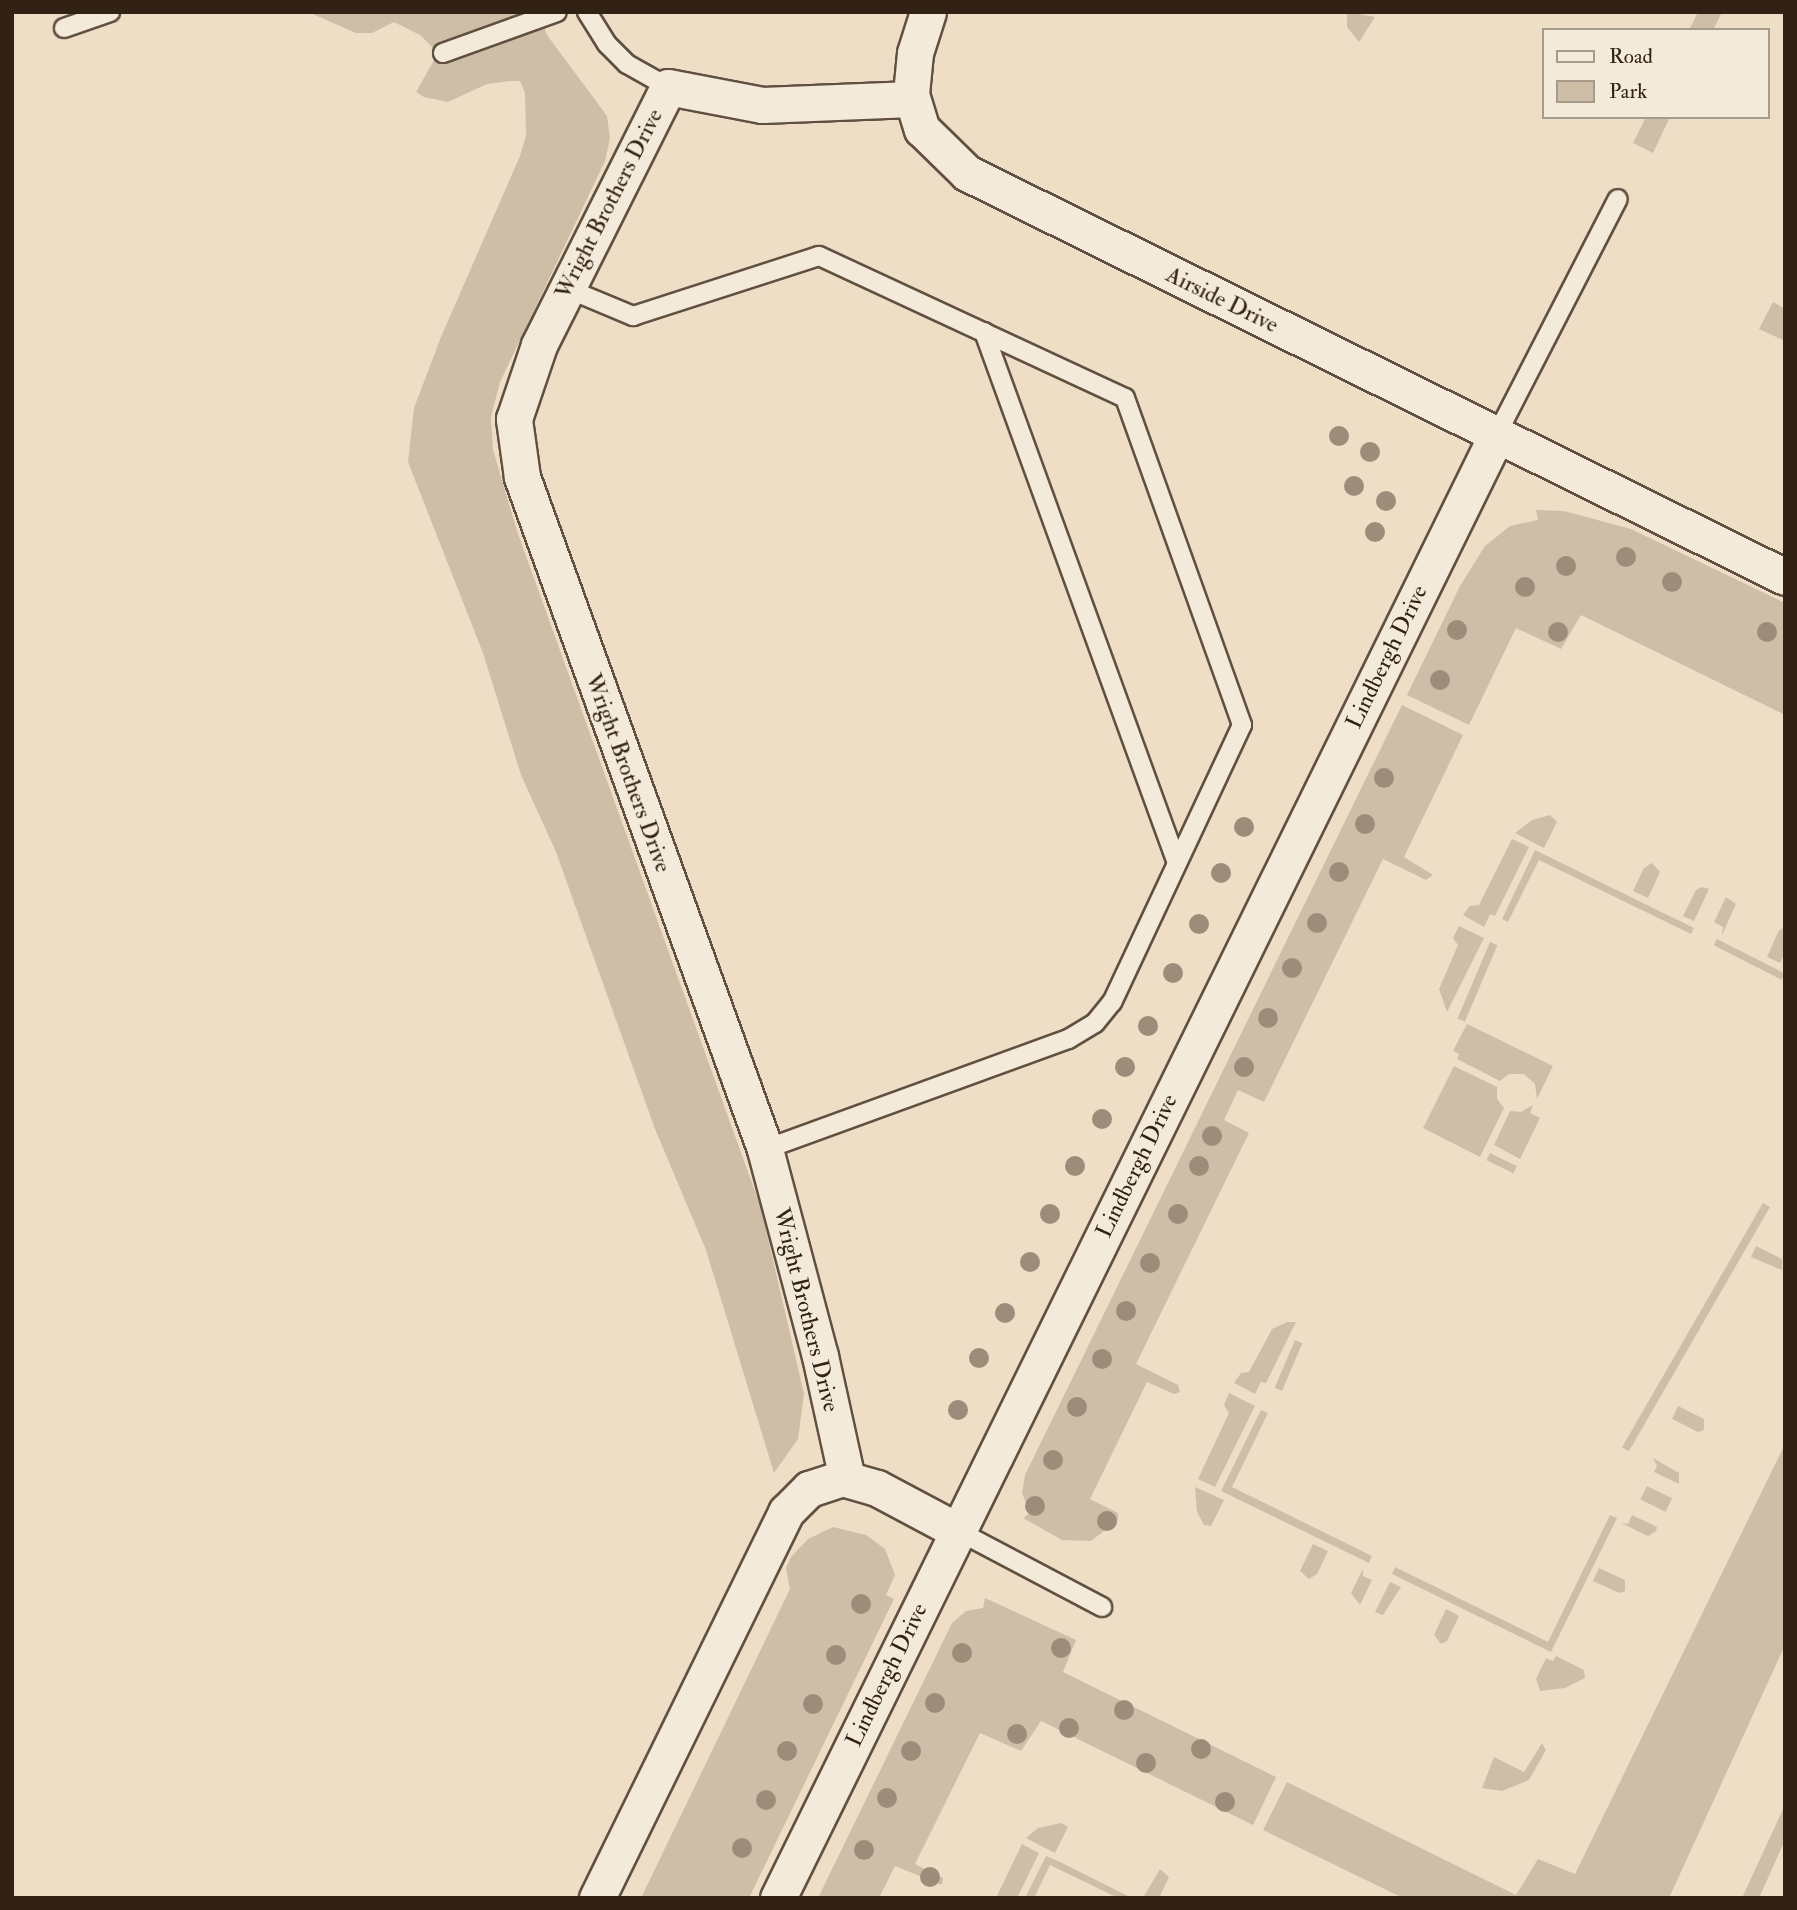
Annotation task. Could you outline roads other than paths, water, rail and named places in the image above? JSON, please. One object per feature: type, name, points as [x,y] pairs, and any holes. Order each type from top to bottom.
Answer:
[{"type":"street","points":[[668,87],[762,105],[912,99],[915,52],[928,12]]},
{"type":"street","name":"Wright Brothers Drive","points":[[668,87],[566,288],[517,401],[516,453],[765,1149],[820,1356],[847,1479]]},
{"type":"street","name":"Airside Drive","points":[[912,99],[922,129],[933,144],[973,177],[1785,577]]},
{"type":"street","name":"Lindbergh Drive","points":[[778,1898],[1497,434]]},
{"type":"street","points":[[597,1898],[786,1512],[809,1489],[847,1479],[877,1488],[958,1531]]},
{"type":"lane","points":[[64,28],[110,12]]},
{"type":"lane","points":[[443,53],[556,12]]},
{"type":"lane","points":[[587,12],[607,44],[627,64],[668,87]]},
{"type":"lane","points":[[1497,434],[1619,199]]},
{"type":"lane","points":[[566,288],[633,316],[819,256],[1125,398],[1242,725],[1112,1002],[1095,1023],[1068,1038],[765,1149]]},
{"type":"lane","points":[[984,332],[1177,863]]},
{"type":"lane","points":[[958,1531],[1102,1607]]}]
